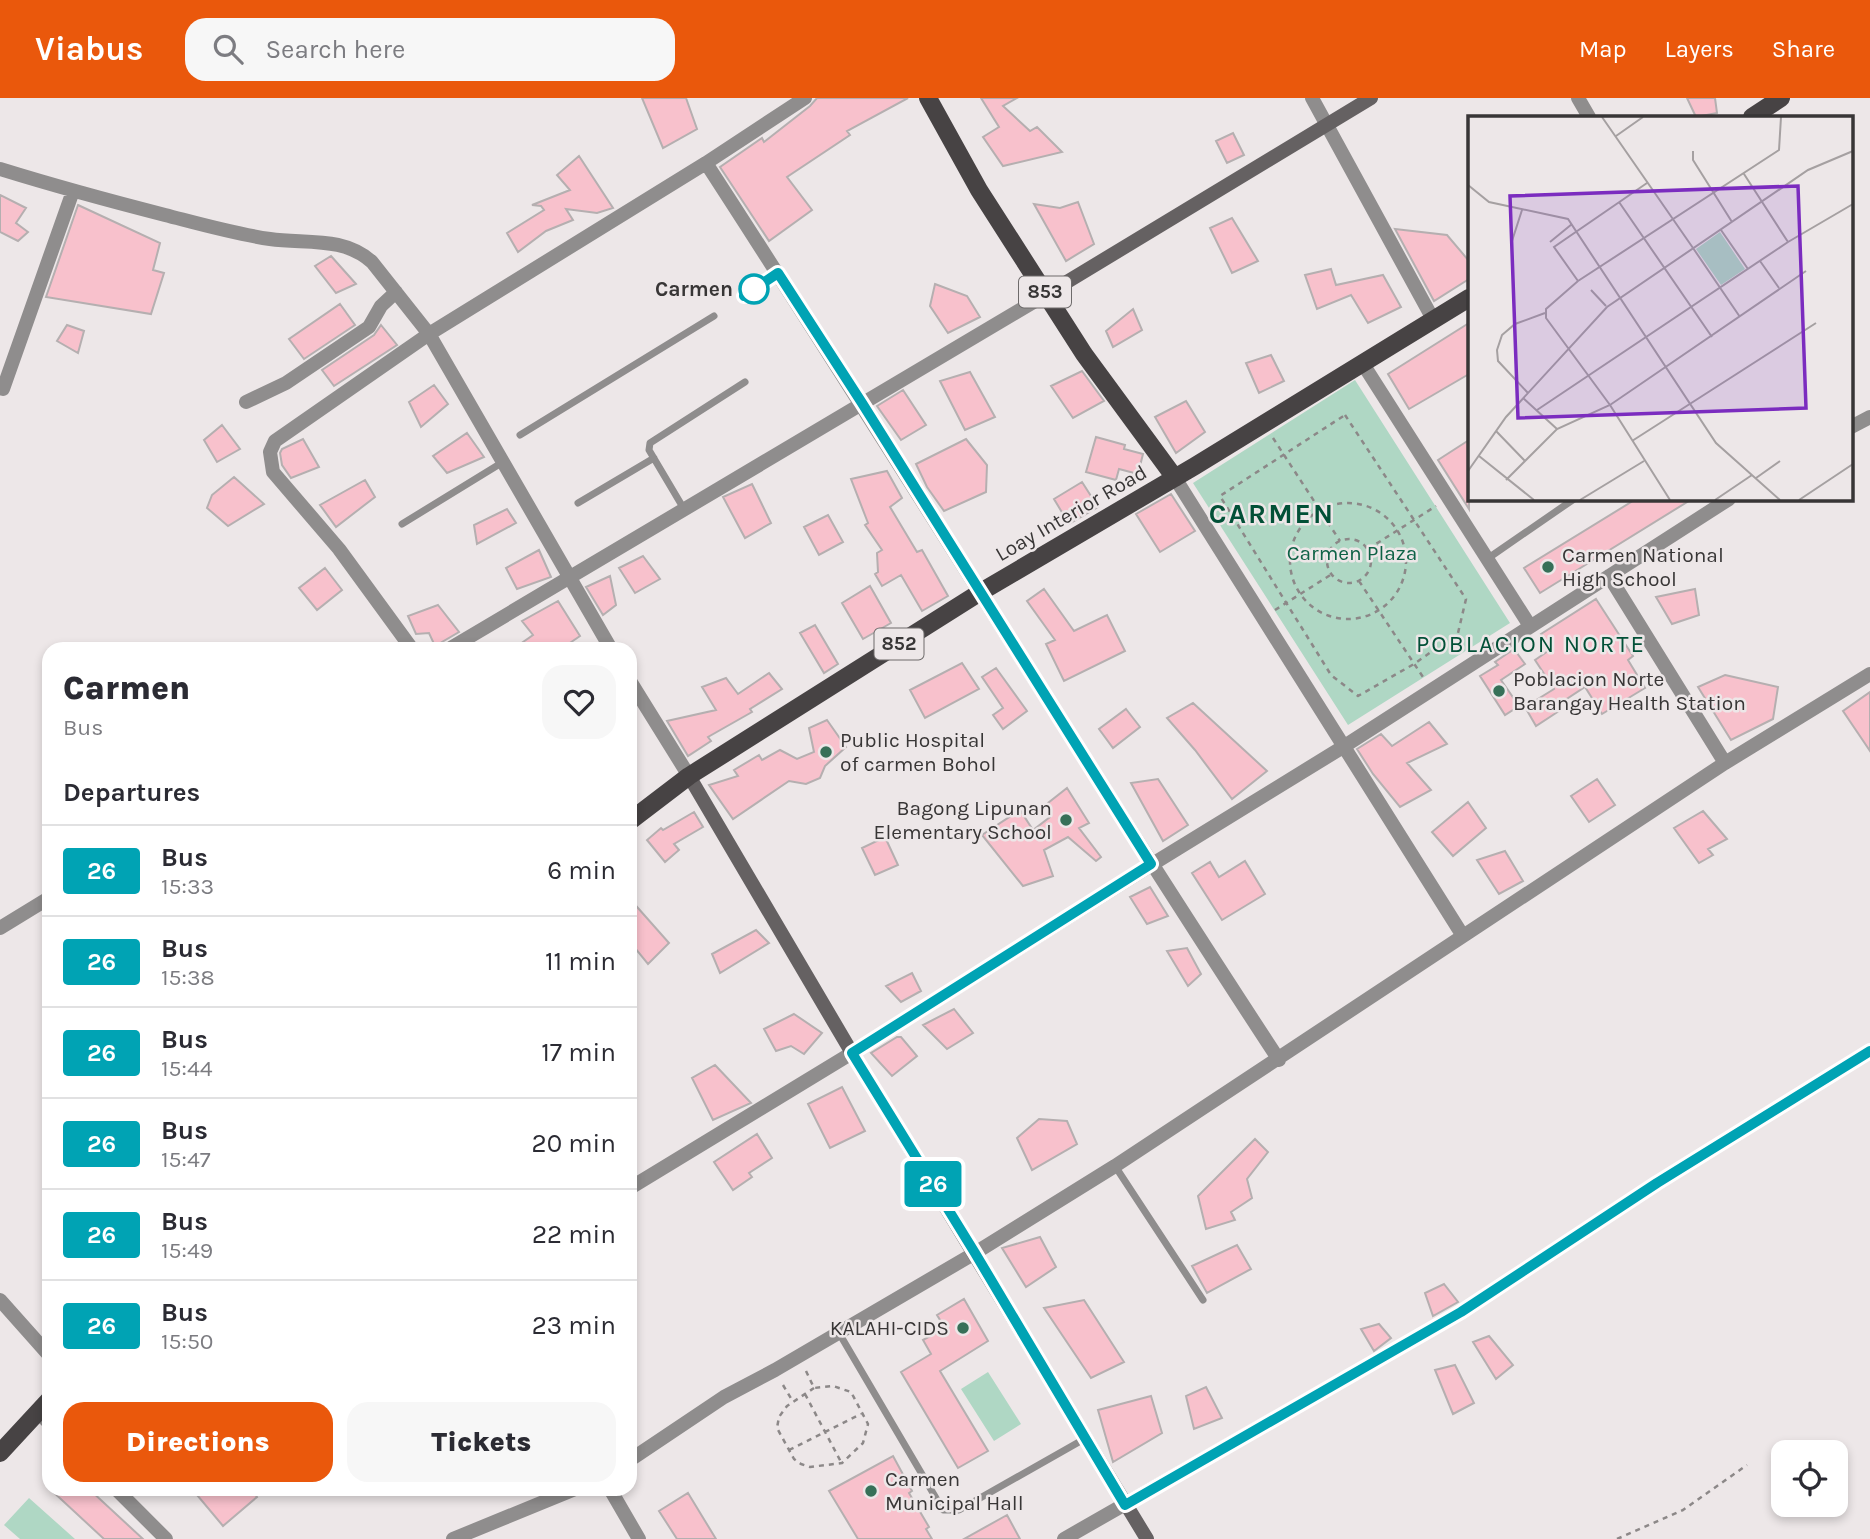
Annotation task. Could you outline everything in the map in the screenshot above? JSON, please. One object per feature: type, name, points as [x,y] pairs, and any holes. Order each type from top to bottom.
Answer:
[{"type":"main road","name":"853","points":[[928,98],[979,190],[1084,354],[1175,478]]},
{"type":"main road","points":[[1754,116],[1782,98]]},
{"type":"main road","name":"Loay Interior Road","points":[[637,816],[688,776],[979,593],[1175,478],[1468,299]]},
{"type":"main road","points":[[0,1453],[42,1415]]},
{"type":"street","points":[[407,642],[339,549],[273,472],[270,452],[275,441],[429,334],[706,163],[805,98]]},
{"type":"street","points":[[1312,98],[1434,321]]},
{"type":"street","points":[[461,642],[1371,98]]},
{"type":"street","points":[[1577,98],[1588,116]]},
{"type":"street","points":[[706,163],[862,403],[1151,864],[1279,1060]]},
{"type":"street","points":[[0,169],[203,225],[269,239],[331,243],[348,246],[362,253],[429,334],[607,642]]},
{"type":"street","points":[[2,389],[74,191]]},
{"type":"street","points":[[246,402],[286,383],[369,327],[381,306],[396,292]]},
{"type":"street","points":[[1363,364],[1530,626]]},
{"type":"street","points":[[1853,426],[1870,417]]},
{"type":"street","points":[[1175,478],[1463,936]]},
{"type":"street","points":[[637,1184],[1343,747],[1727,500]]},
{"type":"street","points":[[1609,576],[1725,763]]},
{"type":"street","points":[[637,1455],[724,1397],[975,1253],[1115,1167],[1725,763],[1870,674]]},
{"type":"street","points":[[637,692],[1147,1539]]},
{"type":"street","points":[[0,928],[42,902]]},
{"type":"street","points":[[1064,1539],[1461,1312],[1657,1183],[1870,1051]]},
{"type":"street","points":[[0,1300],[42,1347]]},
{"type":"street","points":[[128,1496],[166,1539]]},
{"type":"street","points":[[453,1539],[558,1496]]},
{"type":"street","points":[[614,1496],[639,1539]]},
{"type":"lane","points":[[744,296],[778,273]]},
{"type":"lane","points":[[520,435],[714,316]]},
{"type":"lane","points":[[684,509],[649,450],[650,443],[745,382]]},
{"type":"lane","points":[[578,503],[654,458]]},
{"type":"lane","points":[[402,524],[503,462]]},
{"type":"lane","points":[[1486,559],[1573,500]]},
{"type":"lane","points":[[1115,1167],[1203,1300]]},
{"type":"lane","points":[[839,1332],[943,1510],[959,1510],[1086,1438]]},
{"type":"path","points":[[1345,415],[1466,599],[1458,633],[1414,664],[1358,696],[1331,675],[1220,496],[1282,454],[1345,415]]},
{"type":"path","points":[[1263,423],[1340,541]]},
{"type":"path","points":[[1368,549],[1448,499]]},
{"type":"path","points":[[1354,502],[1387,516],[1398,530],[1406,549],[1406,569],[1400,588],[1388,604],[1371,614],[1351,619],[1331,617],[1313,608],[1300,593],[1291,576],[1290,557],[1294,539],[1304,522],[1319,510],[1335,503],[1354,502]]},
{"type":"path","points":[[1352,539],[1368,549],[1372,563],[1365,577],[1359,581],[1344,583],[1332,574],[1327,560],[1329,552],[1340,541],[1352,539]]},
{"type":"path","points":[[1263,618],[1332,574]]},
{"type":"path","points":[[1359,581],[1431,690]]},
{"type":"path","points":[[798,1356],[814,1388]]},
{"type":"path","points":[[775,1370],[793,1402]]},
{"type":"path","points":[[833,1386],[851,1392],[868,1424],[863,1443],[842,1463],[810,1467],[794,1459],[777,1428],[779,1417],[805,1394],[814,1388],[833,1386]]},
{"type":"path","points":[[805,1394],[842,1463]]},
{"type":"path","points":[[789,1450],[862,1413]]},
{"type":"path","points":[[1617,1539],[1683,1510],[1747,1465]]},
{"type":"green space","name":"Carmen Plaza","points":[[1355,380],[1510,623],[1348,725],[1193,483]]},
{"type":"green space","points":[[988,1372],[1021,1424],[994,1441],[961,1389]]},
{"type":"green space","points":[[29,1498],[75,1539],[20,1539],[4,1525]]},
{"type":"building","points":[[642,98],[686,98],[697,129],[663,148]]},
{"type":"building","points":[[817,98],[908,98],[847,131],[850,135],[787,177],[812,210],[769,241],[720,167],[762,138],[764,142]]},
{"type":"building","points":[[981,98],[1017,98],[1003,106],[1030,131],[1037,127],[1062,152],[1003,166],[983,137],[999,127]]},
{"type":"building","points":[[1687,98],[1715,98],[1717,113],[1696,116]]},
{"type":"building","points":[[1233,133],[1244,155],[1227,163],[1216,141]]},
{"type":"building","points":[[579,156],[613,208],[597,213],[566,209],[573,220],[546,231],[518,252],[507,233],[544,210],[541,206],[532,205],[570,190],[557,175]]},
{"type":"building","points":[[0,195],[26,208],[16,223],[28,232],[18,241],[0,232]]},
{"type":"building","points":[[1078,202],[1094,244],[1066,261],[1034,204],[1060,208]]},
{"type":"building","points":[[78,205],[160,243],[153,270],[164,273],[151,314],[46,297]]},
{"type":"building","points":[[1232,218],[1258,261],[1232,273],[1210,228]]},
{"type":"building","points":[[1395,229],[1447,235],[1468,260],[1468,280],[1434,301]]},
{"type":"building","points":[[331,256],[356,284],[336,293],[315,266]]},
{"type":"building","points":[[1331,269],[1336,285],[1383,275],[1401,307],[1368,323],[1351,295],[1317,309],[1305,275]]},
{"type":"building","points":[[935,284],[967,296],[980,317],[948,333],[930,306]]},
{"type":"building","points":[[340,304],[355,325],[304,359],[289,339]]},
{"type":"building","points":[[1133,309],[1142,330],[1113,347],[1106,331]]},
{"type":"building","points":[[1468,324],[1468,375],[1409,409],[1388,374]]},
{"type":"building","points":[[67,325],[84,331],[78,353],[57,341]]},
{"type":"building","points":[[381,325],[397,345],[334,386],[322,370],[374,335]]},
{"type":"building","points":[[1271,355],[1284,381],[1259,393],[1246,363]]},
{"type":"building","points":[[1082,371],[1104,401],[1073,418],[1051,386]]},
{"type":"building","points":[[970,372],[995,417],[965,430],[940,381]]},
{"type":"building","points":[[434,385],[448,404],[421,427],[409,402]]},
{"type":"building","points":[[903,390],[926,425],[901,440],[877,406]]},
{"type":"building","points":[[1186,401],[1205,432],[1176,453],[1155,417]]},
{"type":"building","points":[[222,425],[240,449],[217,462],[204,440]]},
{"type":"building","points":[[467,433],[484,457],[447,473],[433,456]]},
{"type":"building","points":[[1096,437],[1125,445],[1124,449],[1143,454],[1138,474],[1119,469],[1116,480],[1086,472]]},
{"type":"building","points":[[303,439],[319,467],[291,478],[282,465],[280,453],[282,449]]},
{"type":"building","points":[[966,439],[987,465],[986,492],[944,511],[927,487],[916,464]]},
{"type":"building","points":[[1468,441],[1469,509],[1438,460]]},
{"type":"building","points":[[887,471],[902,498],[890,507],[917,552],[922,550],[948,596],[922,611],[901,575],[882,586],[875,574],[878,572],[877,553],[882,550],[865,525],[868,523],[851,479]]},
{"type":"building","points":[[234,477],[264,504],[228,526],[207,508],[212,495]]},
{"type":"building","points":[[365,480],[375,497],[336,527],[320,505]]},
{"type":"building","points":[[1082,482],[1098,507],[1069,524],[1054,499]]},
{"type":"building","points":[[752,484],[771,523],[745,538],[723,497]]},
{"type":"building","points":[[1171,494],[1195,531],[1160,552],[1136,514]]},
{"type":"building","points":[[1634,500],[1690,500],[1540,593],[1524,568]]},
{"type":"building","points":[[507,509],[516,523],[477,544],[474,525]]},
{"type":"building","points":[[828,515],[843,542],[819,555],[804,527]]},
{"type":"building","points":[[539,550],[551,577],[517,589],[506,568]]},
{"type":"building","points":[[643,556],[660,579],[635,593],[619,568]]},
{"type":"building","points":[[325,568],[342,590],[317,610],[299,588]]},
{"type":"building","points":[[610,576],[616,605],[603,615],[586,587]]},
{"type":"building","points":[[870,586],[891,623],[863,639],[842,603]]},
{"type":"building","points":[[1044,589],[1074,631],[1107,615],[1125,651],[1064,681],[1046,644],[1055,640],[1027,601]]},
{"type":"building","points":[[1695,589],[1699,615],[1672,624],[1656,597]]},
{"type":"building","points":[[1596,599],[1633,656],[1628,660],[1645,688],[1602,714],[1585,687],[1556,706],[1559,711],[1536,726],[1525,707],[1554,689],[1535,660],[1551,649],[1541,634]]},
{"type":"building","points":[[558,601],[580,636],[571,642],[523,642],[533,635],[522,621]]},
{"type":"building","points":[[438,605],[459,632],[442,642],[433,642],[429,633],[416,634],[408,616]]},
{"type":"building","points":[[815,625],[838,664],[824,673],[800,633]]},
{"type":"building","points":[[1514,649],[1525,664],[1501,680],[1519,706],[1505,715],[1480,676],[1498,665],[1495,662]]},
{"type":"building","points":[[962,663],[979,689],[925,718],[910,690]]},
{"type":"building","points":[[996,668],[1027,711],[1003,729],[993,715],[1003,708],[982,677]]},
{"type":"building","points":[[769,673],[782,689],[750,709],[752,712],[708,737],[711,741],[688,756],[667,721],[716,710],[702,687],[726,678],[738,694]]},
{"type":"building","points":[[1725,675],[1778,687],[1773,719],[1731,740],[1698,687]]},
{"type":"building","points":[[1870,692],[1870,751],[1843,711]]},
{"type":"building","points":[[1193,703],[1267,771],[1232,799],[1167,718]]},
{"type":"building","points":[[1126,709],[1140,727],[1113,748],[1099,729]]},
{"type":"building","points":[[827,720],[846,747],[825,766],[820,778],[806,784],[789,781],[733,819],[709,785],[738,776],[734,770],[759,755],[762,760],[780,750],[797,759],[814,752],[809,728]]},
{"type":"building","points":[[1429,722],[1447,744],[1407,763],[1431,790],[1400,807],[1357,749],[1381,734],[1392,746]]},
{"type":"building","points":[[1158,779],[1188,825],[1163,841],[1131,783]]},
{"type":"building","points":[[1597,779],[1615,805],[1589,822],[1571,796]]},
{"type":"building","points":[[1067,788],[1089,823],[1079,828],[1101,857],[1096,861],[1068,837],[1044,850],[1053,876],[1023,886],[982,835],[1020,810],[1033,830],[1050,817],[1048,803]]},
{"type":"building","points":[[1468,802],[1486,828],[1453,856],[1432,832]]},
{"type":"building","points":[[1703,811],[1727,839],[1708,849],[1713,855],[1699,863],[1674,828]]},
{"type":"building","points":[[694,812],[703,827],[674,844],[679,850],[665,862],[647,840],[661,828],[663,830]]},
{"type":"building","points":[[885,837],[898,865],[875,875],[862,848]]},
{"type":"building","points":[[1505,851],[1523,881],[1499,894],[1477,860]]},
{"type":"building","points":[[1245,861],[1265,894],[1222,920],[1192,873],[1210,862],[1219,877]]},
{"type":"building","points":[[1150,887],[1168,916],[1147,924],[1130,897]]},
{"type":"building","points":[[637,907],[669,943],[648,964],[637,951]]},
{"type":"building","points":[[756,930],[769,943],[720,973],[712,954]]},
{"type":"building","points":[[1187,948],[1201,974],[1188,986],[1167,951]]},
{"type":"building","points":[[912,973],[921,991],[901,1002],[886,986]]},
{"type":"building","points":[[954,1009],[973,1033],[947,1049],[923,1025]]},
{"type":"building","points":[[794,1014],[822,1033],[804,1054],[791,1046],[776,1051],[764,1029]]},
{"type":"building","points":[[901,1037],[917,1056],[892,1076],[871,1053]]},
{"type":"building","points":[[715,1065],[751,1103],[713,1120],[692,1078]]},
{"type":"building","points":[[842,1087],[865,1131],[830,1148],[808,1104]]},
{"type":"building","points":[[1039,1119],[1067,1121],[1077,1144],[1032,1170],[1017,1138]]},
{"type":"building","points":[[757,1134],[772,1158],[749,1173],[752,1177],[733,1190],[714,1162]]},
{"type":"building","points":[[1255,1139],[1268,1152],[1247,1179],[1252,1198],[1231,1212],[1235,1220],[1206,1229],[1198,1196]]},
{"type":"building","points":[[1040,1237],[1056,1267],[1026,1287],[1002,1248]]},
{"type":"building","points":[[1237,1245],[1251,1269],[1207,1293],[1192,1266]]},
{"type":"building","points":[[1444,1284],[1458,1302],[1433,1316],[1425,1293]]},
{"type":"building","points":[[964,1299],[988,1341],[940,1371],[988,1451],[958,1468],[901,1372],[931,1354],[923,1340],[945,1328],[937,1315]]},
{"type":"building","points":[[1084,1300],[1124,1362],[1091,1378],[1044,1308]]},
{"type":"building","points":[[1379,1324],[1391,1338],[1374,1351],[1361,1329]]},
{"type":"building","points":[[1489,1336],[1513,1365],[1496,1379],[1473,1342]]},
{"type":"building","points":[[1455,1365],[1474,1403],[1453,1414],[1435,1370]]},
{"type":"building","points":[[1206,1387],[1222,1418],[1194,1429],[1186,1396]]},
{"type":"building","points":[[1151,1396],[1162,1433],[1113,1462],[1098,1410]]},
{"type":"building","points":[[893,1456],[912,1491],[909,1493],[929,1527],[926,1529],[932,1539],[858,1539],[829,1491]]},
{"type":"building","points":[[688,1493],[716,1539],[677,1539],[659,1511]]},
{"type":"building","points":[[58,1496],[97,1496],[143,1539],[104,1539]]},
{"type":"building","points":[[198,1496],[256,1496],[257,1497],[223,1526]]},
{"type":"building","points":[[1007,1515],[1020,1539],[964,1539]]},
{"type":"bus line","name":"26","points":[[744,296],[778,273],[1151,864],[852,1053],[1125,1505],[1461,1312],[1657,1183],[1870,1051]]},
{"type":"place","name":"Carmen","points":[[754,289]]},
{"type":"place","name":"Carmen National High School","points":[[1548,567]]},
{"type":"place","name":"Poblacion Norte Barangay Health Station","points":[[1499,691]]},
{"type":"place","name":"Public Hospital of carmen Bohol","points":[[826,752]]},
{"type":"place","name":"Bagong Lipunan Elementary School","points":[[1066,820]]},
{"type":"place","name":"KALAHI-CIDS","points":[[963,1328]]},
{"type":"place","name":"Carmen Municipal Hall","points":[[871,1491]]},
{"type":"district","name":"CARMEN","points":[[1272,513]]},
{"type":"district","name":"POBLACION NORTE","points":[[1531,644]]}]
